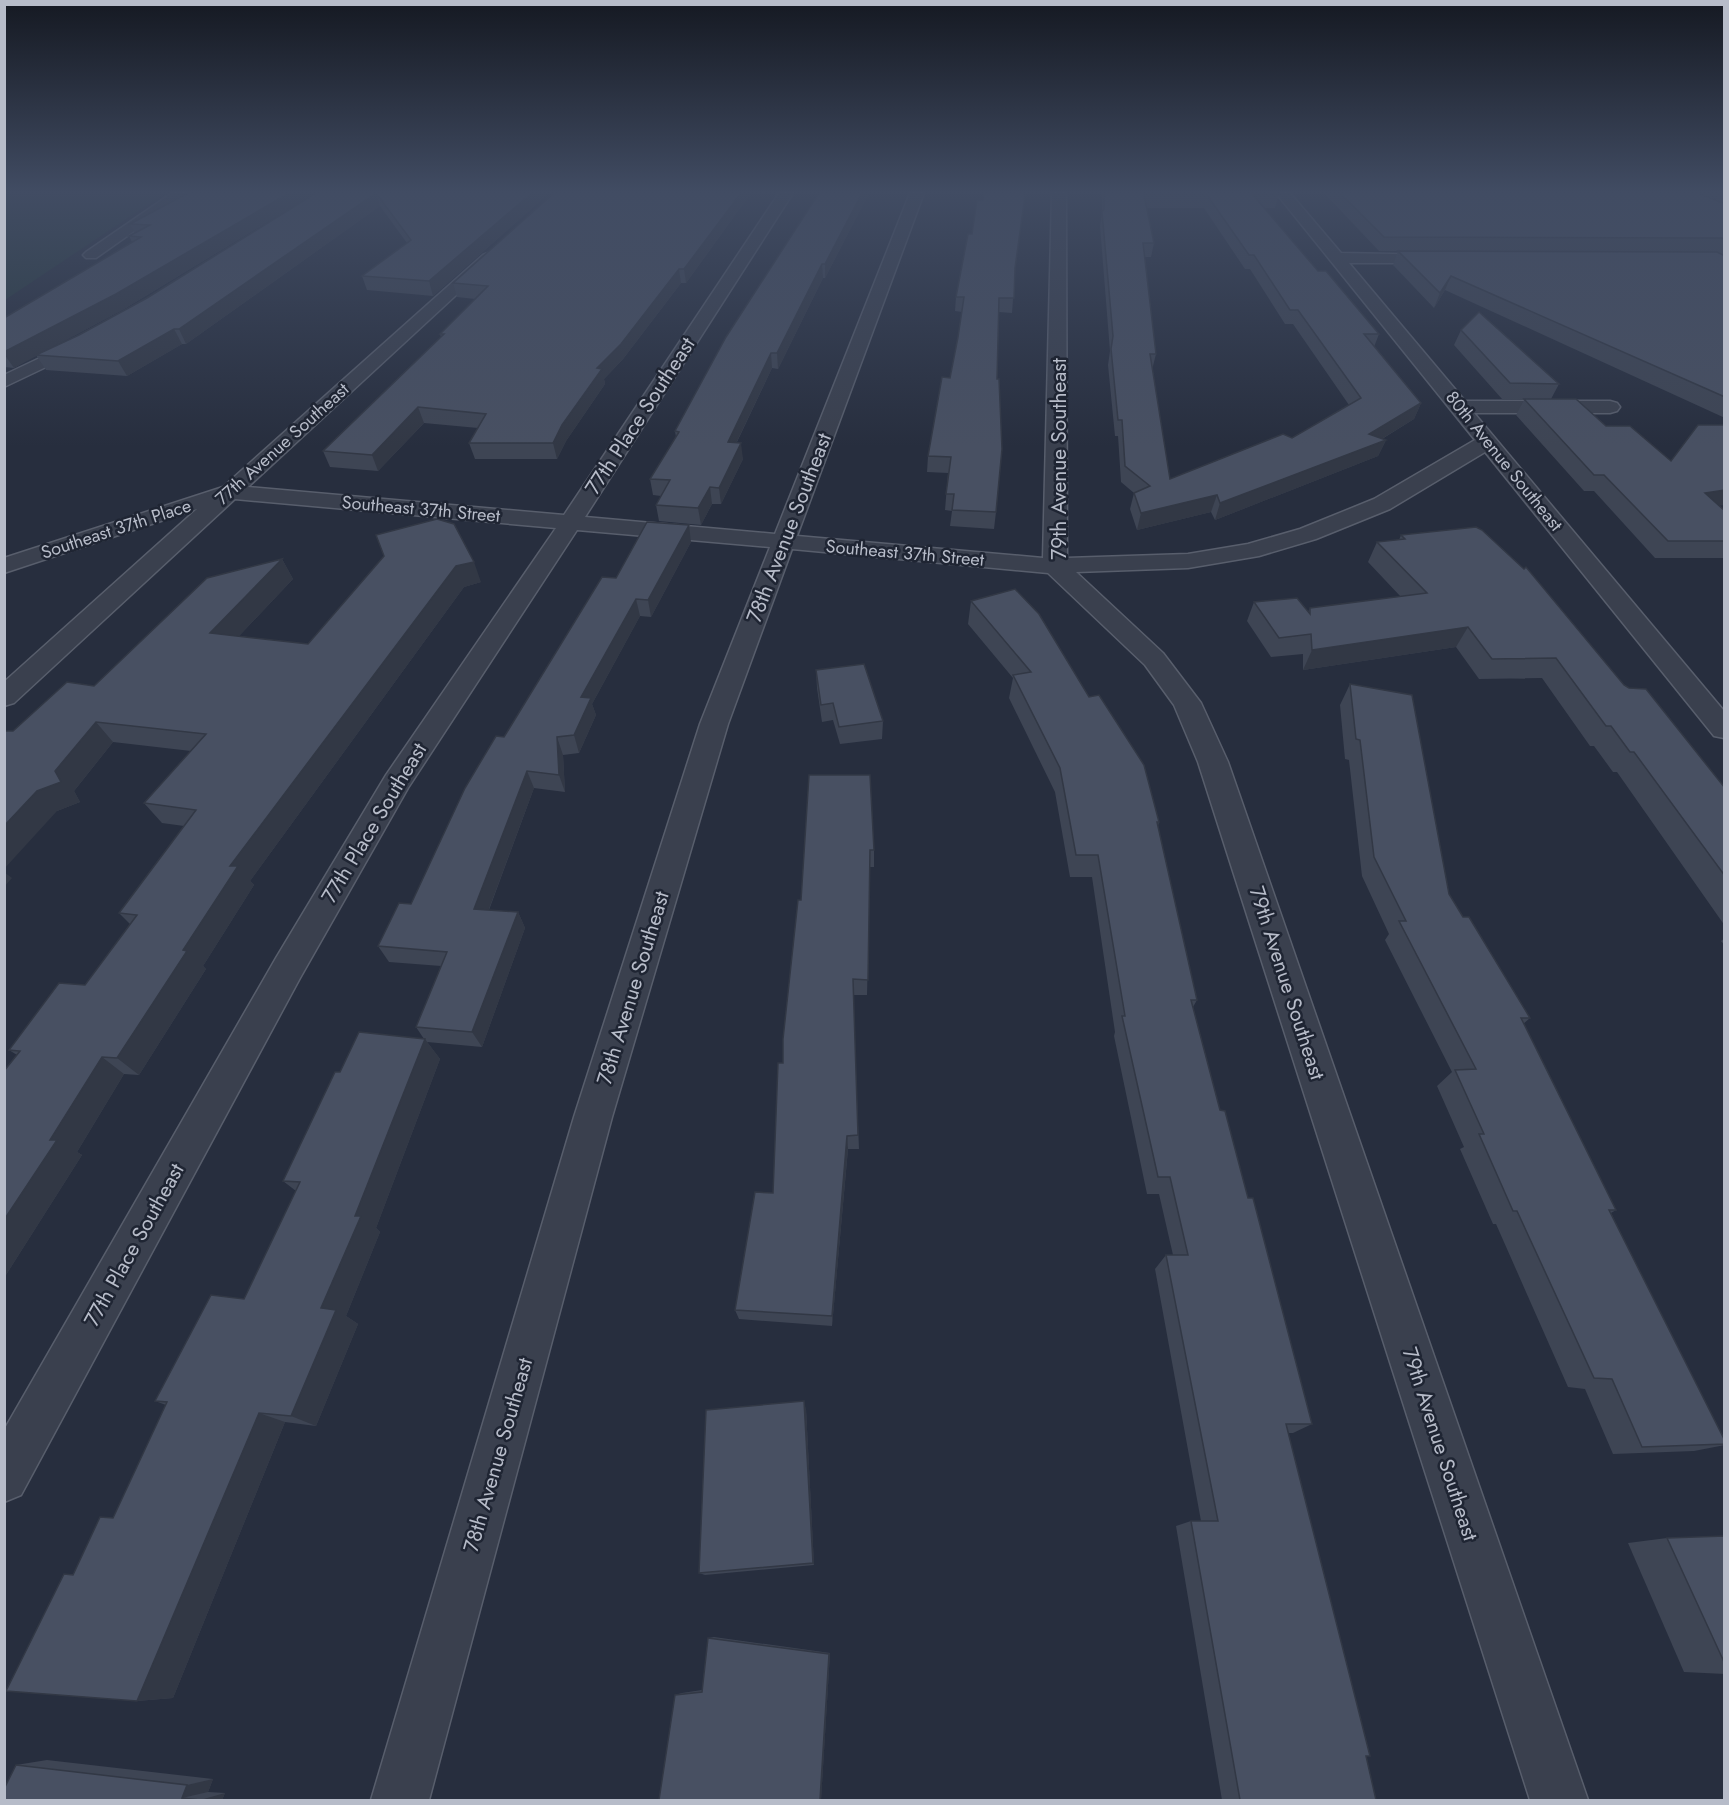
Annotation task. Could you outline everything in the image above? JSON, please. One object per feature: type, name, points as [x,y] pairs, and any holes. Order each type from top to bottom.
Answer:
[{"type":"street","name":"77th Avenue Southeast","points":[[4,697],[467,277]]},
{"type":"street","name":"77th Place Southeast","points":[[4,1478],[288,968],[396,782],[571,522],[731,277]]},
{"type":"street","name":"78th Avenue Southeast","points":[[400,1800],[600,1094],[714,724],[885,277]]},
{"type":"street","name":"79th Avenue Southeast","points":[[1058,277],[1055,566],[1154,659],[1187,702],[1213,762],[1558,1800]]},
{"type":"street","name":"80th Avenue Southeast","points":[[1352,277],[1725,729]]},
{"type":"street","points":[[4,382],[100,333]]},
{"type":"street","points":[[1461,407],[1610,408]]},
{"type":"street","name":"Southeast 37th Street","points":[[228,492],[1055,566],[1188,561],[1251,551],[1308,534],[1382,504],[1486,442]]},
{"type":"street","name":"Southeast 37th Place","points":[[4,566],[228,492]]},
{"type":"shaded area","points":[[5,277],[39,277],[5,300]]},
{"type":"building","points":[[73,277],[145,277],[4,352],[4,318]]},
{"type":"building","points":[[180,277],[254,277],[179,329],[174,329],[118,361],[36,355],[79,335]]},
{"type":"building","points":[[379,277],[433,277],[429,281]]},
{"type":"building","points":[[459,277],[673,277],[621,344],[597,368],[602,369],[562,425],[553,443],[469,443],[486,414],[418,407],[372,455],[323,451],[444,334],[440,334],[488,286],[453,283]]},
{"type":"building","points":[[765,277],[815,277],[777,353],[771,353],[728,442],[741,443],[719,488],[710,487],[698,508],[656,505],[670,480],[650,479],[679,432],[675,431],[726,337]]},
{"type":"building","points":[[960,277],[1015,277],[1014,298],[999,298],[997,379],[999,379],[1002,449],[996,512],[952,510],[954,494],[946,494],[951,457],[928,456],[942,377],[950,378],[958,337],[964,297],[956,297]]},
{"type":"building","points":[[1108,277],[1147,277],[1156,354],[1150,354],[1170,479],[1283,434],[1292,438],[1361,398],[1298,310],[1290,310],[1269,277],[1331,277],[1379,334],[1364,334],[1421,403],[1369,434],[1386,440],[1220,503],[1217,495],[1141,513],[1134,493],[1150,486],[1125,466],[1122,420],[1118,420],[1111,349],[1113,336]]},
{"type":"building","points":[[1424,277],[1450,277],[1440,293]]},
{"type":"building","points":[[1454,277],[1725,277],[1725,397]]},
{"type":"building","points":[[1479,312],[1559,384],[1510,383],[1461,330]]},
{"type":"building","points":[[1524,399],[1576,399],[1606,426],[1630,426],[1671,461],[1698,425],[1725,425],[1725,490],[1705,493],[1725,511],[1725,541],[1668,541],[1604,475],[1594,475]]},
{"type":"building","points":[[437,519],[454,524],[474,562],[456,566],[230,866],[238,866],[183,950],[187,951],[117,1058],[102,1057],[50,1140],[57,1140],[4,1220],[4,1071],[20,1051],[9,1050],[59,983],[85,985],[137,915],[119,913],[196,810],[144,803],[206,734],[96,722],[55,771],[61,782],[37,791],[4,826],[4,731],[13,731],[67,682],[94,686],[207,578],[282,559],[210,633],[308,644],[384,556],[376,535]]},
{"type":"building","points":[[647,522],[689,525],[648,600],[636,599],[581,697],[591,698],[574,735],[557,737],[559,775],[527,771],[474,909],[518,912],[472,1032],[416,1027],[447,952],[378,946],[399,903],[411,904],[465,788],[496,736],[504,737],[602,577],[616,578]]},
{"type":"building","points":[[1476,527],[1524,569],[1526,567],[1624,685],[1629,688],[1646,689],[1725,788],[1725,876],[1634,752],[1630,752],[1611,726],[1606,726],[1556,658],[1492,659],[1468,627],[1312,650],[1311,634],[1279,638],[1254,602],[1297,598],[1310,614],[1310,608],[1427,593],[1377,542],[1405,539],[1401,535]]},
{"type":"building","points":[[1015,589],[1039,614],[1089,697],[1099,695],[1144,765],[1159,822],[1157,822],[1197,1000],[1191,1000],[1220,1110],[1225,1111],[1248,1198],[1253,1198],[1312,1424],[1286,1424],[1370,1756],[1366,1756],[1376,1800],[1240,1800],[1191,1521],[1218,1521],[1166,1255],[1188,1255],[1170,1177],[1158,1177],[1122,1016],[1125,1016],[1098,855],[1076,855],[1060,768],[1013,675],[1031,672],[971,601]]},
{"type":"building","points":[[864,664],[883,721],[839,727],[833,703],[821,705],[816,670]]},
{"type":"building","points":[[1350,684],[1412,695],[1449,894],[1463,917],[1469,917],[1530,1018],[1521,1018],[1616,1210],[1609,1210],[1725,1444],[1642,1447],[1612,1379],[1594,1378],[1517,1211],[1513,1211],[1479,1134],[1484,1134],[1455,1070],[1476,1069],[1399,921],[1406,921],[1374,857],[1360,740],[1356,739]]},
{"type":"building","points":[[809,775],[870,775],[874,850],[870,850],[868,980],[853,979],[858,1135],[847,1136],[832,1316],[735,1310],[755,1192],[773,1193],[778,1063],[783,1063],[783,1039],[798,900],[801,900]]},
{"type":"building","points":[[359,1032],[425,1039],[355,1216],[361,1216],[321,1308],[336,1310],[291,1416],[259,1413],[137,1701],[6,1691],[64,1574],[73,1575],[100,1517],[113,1518],[167,1402],[155,1401],[211,1295],[244,1299],[300,1182],[283,1181],[335,1072],[340,1072]]},
{"type":"building","points":[[804,1401],[813,1563],[699,1573],[706,1410]]},
{"type":"building","points":[[1725,1536],[1725,1664],[1667,1538]]},
{"type":"building","points":[[708,1638],[829,1654],[820,1800],[659,1800],[675,1695],[702,1692]]},
{"type":"building","points":[[16,1765],[187,1785],[182,1798],[200,1800],[4,1800],[4,1789]]}]
